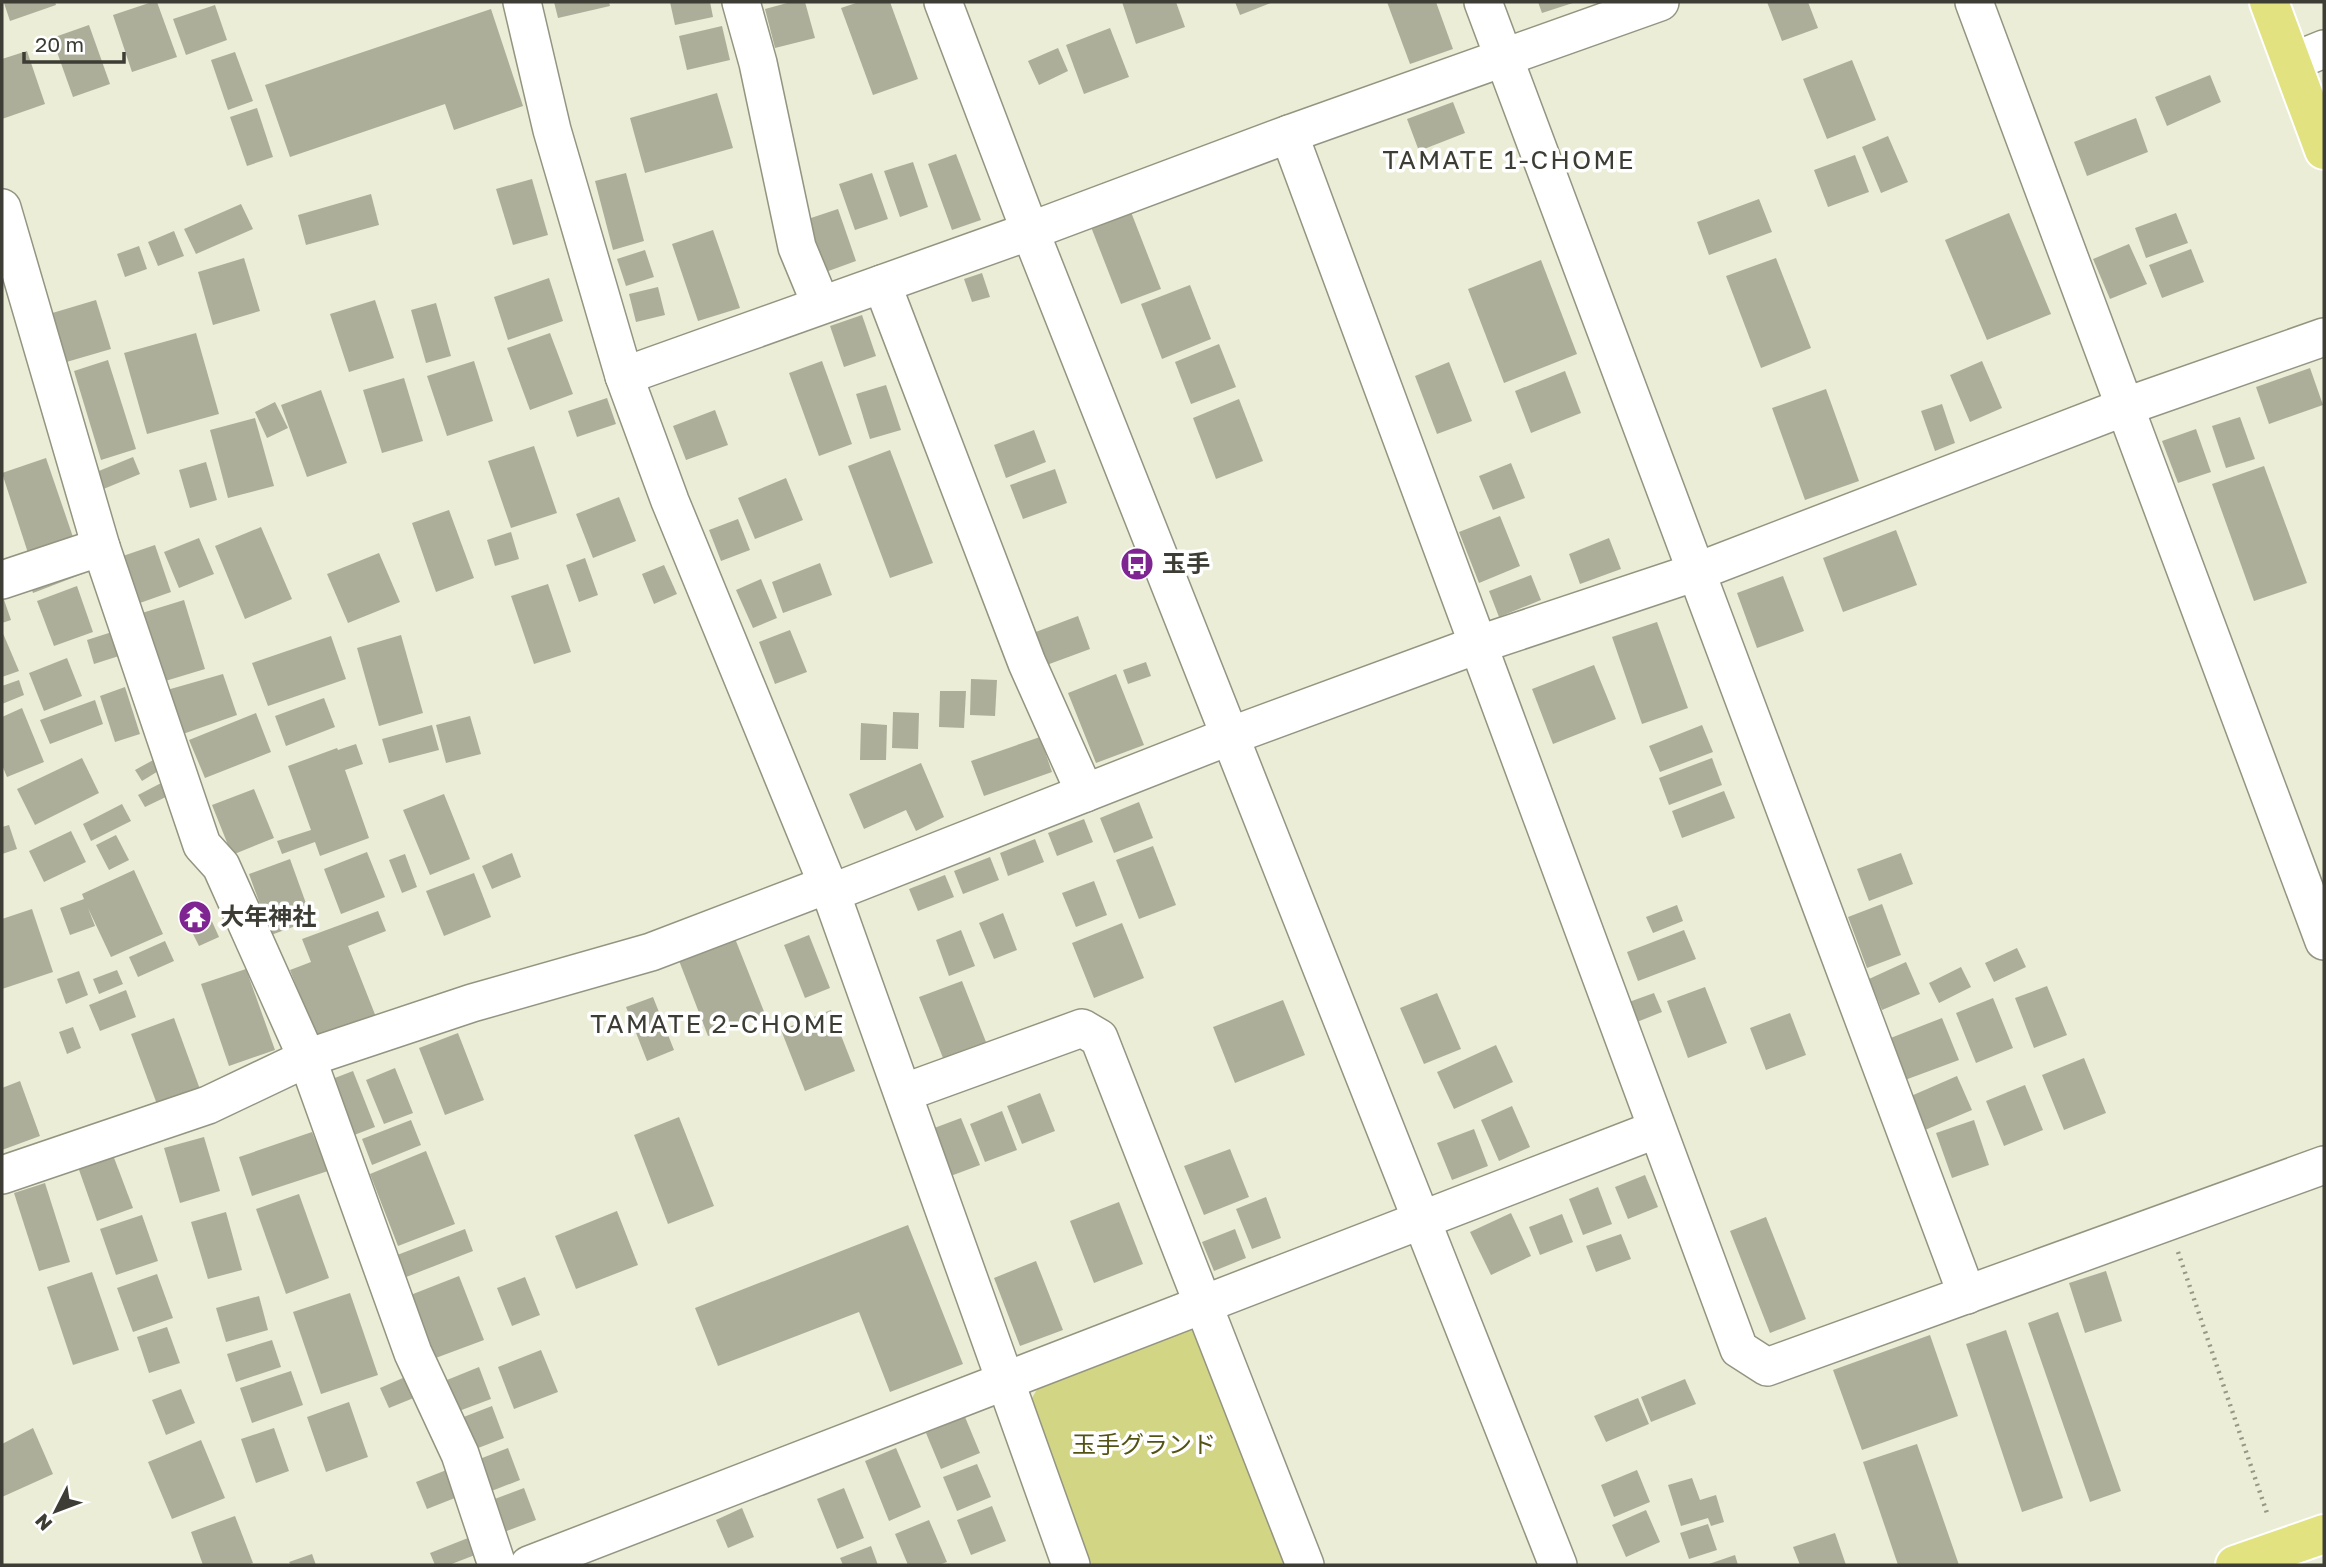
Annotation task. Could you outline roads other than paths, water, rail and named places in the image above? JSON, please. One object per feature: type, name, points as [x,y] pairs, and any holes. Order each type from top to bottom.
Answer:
[{"type":"main road","points":[[2269,2],[2308,55],[2324,150]]},
{"type":"main road","points":[[2235,1565],[2324,1534]]},
{"type":"street","points":[[522,2],[552,130],[624,376],[670,501],[831,893],[1071,1565]]},
{"type":"street","points":[[741,2],[758,63],[797,247],[821,305]]},
{"type":"street","points":[[1483,2],[1967,1295]]},
{"type":"street","points":[[624,376],[1660,2]]},
{"type":"street","points":[[1975,2],[2324,941]]},
{"type":"street","points":[[951,4],[1030,231],[1558,1565]]},
{"type":"street","points":[[1289,134],[1738,1349],[1767,1367],[2324,1165]]},
{"type":"street","points":[[2,208],[101,547],[202,845],[221,866],[307,1058],[413,1353],[460,1454],[497,1565]]},
{"type":"street","points":[[882,284],[1027,663],[1085,793]]},
{"type":"street","points":[[2,1175],[208,1105],[307,1058],[472,1003],[651,952],[816,889],[831,893],[1230,736],[1477,645],[1696,572],[2127,406],[2324,337]]},
{"type":"street","points":[[2,580],[101,547]]},
{"type":"street","points":[[903,1093],[1082,1028],[1099,1038],[1305,1565]]},
{"type":"street","points":[[528,1565],[1657,1129]]},
{"type":"place","name":"玉手","points":[[1137,564]]},
{"type":"place","name":"大年神社","points":[[195,917]]},
{"type":"district","name":"TAMATE 1-CHOME","points":[[1509,160]]},
{"type":"district","name":"TAMATE 2-CHOME","points":[[718,1024]]},
{"type":"park label","name":"玉手グランド","points":[[1144,1445]]}]
